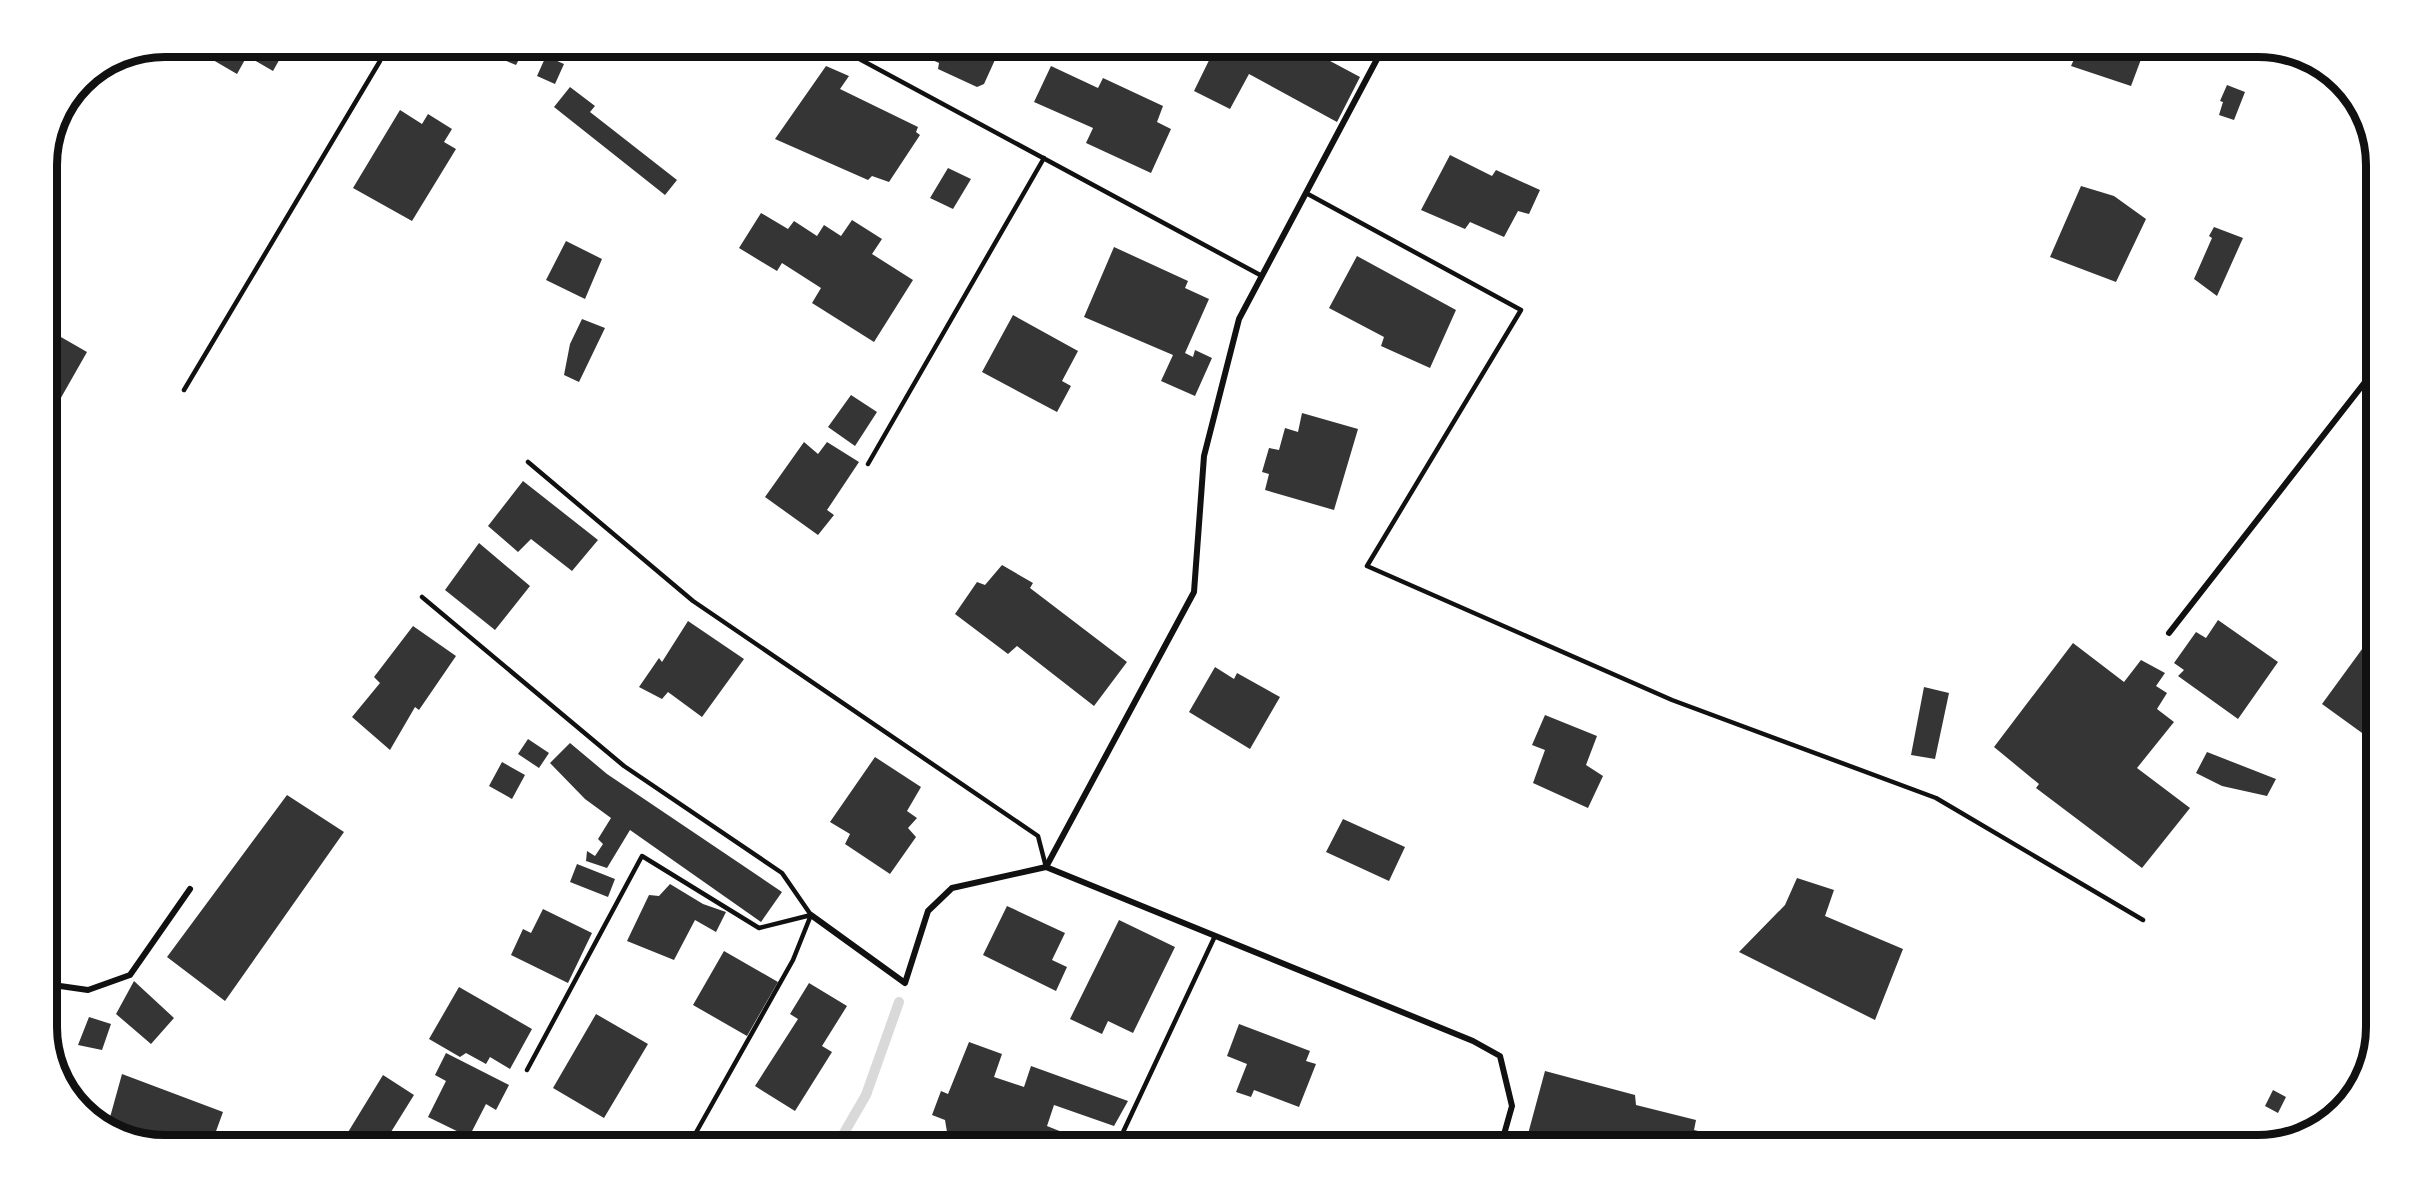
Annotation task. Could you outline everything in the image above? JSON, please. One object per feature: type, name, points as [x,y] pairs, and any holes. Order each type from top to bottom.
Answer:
[{"type":"street","points":[[1046,867],[1194,592],[1204,456],[1239,319],[1378,57]]},
{"type":"street","points":[[2169,633],[2366,381]]},
{"type":"street","points":[[811,915],[905,983],[928,911],[952,888],[1046,867],[1473,1041],[1500,1056],[1512,1106],[1505,1135]]},
{"type":"street","points":[[57,983],[60,986],[88,990],[130,975],[190,889]]},
{"type":"lane","points":[[184,390],[380,61],[377,57]]},
{"type":"lane","points":[[856,57],[1262,276]]},
{"type":"lane","points":[[868,464],[1044,159]]},
{"type":"lane","points":[[1306,193],[1521,310],[1367,566],[1672,700],[1936,798],[2144,920]]},
{"type":"lane","points":[[528,462],[693,601],[1038,836],[1046,867]]},
{"type":"lane","points":[[422,597],[624,766],[782,873],[811,915]]},
{"type":"lane","points":[[527,1070],[642,856],[759,928],[811,915]]},
{"type":"lane","points":[[695,1135],[793,960],[811,915]]},
{"type":"lane","points":[[1122,1135],[1215,936]]},
{"type":"building","points":[[208,57],[246,57],[237,74]]},
{"type":"building","points":[[249,57],[281,57],[273,71]]},
{"type":"building","points":[[497,57],[520,57],[516,65]]},
{"type":"building","points":[[546,57],[564,64],[555,84],[537,76]]},
{"type":"building","points":[[926,57],[996,57],[984,84],[977,87],[938,69],[939,63]]},
{"type":"building","points":[[1211,57],[1323,57],[1360,77],[1337,122],[1249,74],[1230,109],[1194,91]]},
{"type":"building","points":[[2075,57],[2142,57],[2131,86],[2071,66]]},
{"type":"building","points":[[826,66],[849,76],[840,89],[918,127],[916,132],[920,135],[889,182],[872,176],[868,180],[775,139]]},
{"type":"building","points":[[1051,66],[1098,88],[1103,78],[1163,106],[1157,122],[1171,129],[1151,173],[1086,143],[1093,128],[1034,102]]},
{"type":"building","points":[[2227,85],[2245,92],[2234,120],[2219,115],[2223,102],[2220,101]]},
{"type":"building","points":[[570,87],[595,106],[590,112],[677,180],[665,195],[554,107]]},
{"type":"building","points":[[400,110],[422,124],[428,114],[452,129],[444,142],[456,149],[412,221],[353,188]]},
{"type":"building","points":[[1450,155],[1492,176],[1496,170],[1540,190],[1529,214],[1518,211],[1504,237],[1470,222],[1465,229],[1421,210]]},
{"type":"building","points":[[948,168],[971,179],[953,209],[930,198]]},
{"type":"building","points":[[2081,186],[2114,196],[2146,219],[2116,282],[2050,257]]},
{"type":"building","points":[[761,213],[788,229],[794,221],[817,236],[824,225],[841,236],[852,220],[882,239],[872,254],[913,280],[874,342],[812,303],[821,288],[782,263],[777,271],[739,248]]},
{"type":"building","points":[[2214,227],[2243,238],[2217,296],[2194,279],[2212,238],[2209,236]]},
{"type":"building","points":[[566,241],[602,259],[585,299],[546,280]]},
{"type":"building","points":[[1114,247],[1188,281],[1185,288],[1209,299],[1185,353],[1193,357],[1195,350],[1212,358],[1195,396],[1161,381],[1173,355],[1084,317]]},
{"type":"building","points":[[1357,256],[1456,310],[1430,368],[1381,346],[1384,337],[1329,308]]},
{"type":"building","points":[[1013,315],[1078,351],[1062,381],[1071,386],[1057,412],[982,372]]},
{"type":"building","points":[[582,319],[605,328],[579,382],[564,375],[570,344]]},
{"type":"building","points":[[57,335],[87,352],[57,405]]},
{"type":"building","points":[[851,395],[877,412],[855,446],[828,427]]},
{"type":"building","points":[[1302,413],[1358,429],[1334,510],[1265,490],[1269,474],[1262,472],[1269,448],[1279,450],[1285,428],[1298,432]]},
{"type":"building","points":[[804,442],[818,454],[827,442],[859,462],[827,510],[834,515],[818,535],[765,497]]},
{"type":"building","points":[[523,481],[598,540],[572,571],[531,539],[518,552],[488,526]]},
{"type":"building","points":[[479,543],[530,586],[495,630],[445,590]]},
{"type":"building","points":[[1002,565],[1033,583],[1030,588],[1127,662],[1094,706],[1017,646],[1008,654],[955,614],[977,582],[985,585]]},
{"type":"building","points":[[2218,620],[2278,662],[2238,719],[2178,676],[2184,670],[2174,663],[2196,632],[2206,638]]},
{"type":"building","points":[[688,621],[744,659],[702,717],[668,692],[662,699],[639,687],[659,658],[662,662]]},
{"type":"building","points":[[413,626],[456,656],[419,710],[415,707],[390,750],[352,717],[380,683],[374,677]]},
{"type":"building","points":[[2073,643],[2124,682],[2141,660],[2165,673],[2156,686],[2167,693],[2157,709],[2174,722],[2137,768],[2190,808],[2142,868],[2036,788],[2039,784],[1994,747]]},
{"type":"building","points":[[2366,644],[2366,736],[2322,704]]},
{"type":"building","points":[[1215,667],[1234,679],[1237,673],[1280,697],[1250,749],[1189,712]]},
{"type":"building","points":[[1924,687],[1949,693],[1935,759],[1911,755]]},
{"type":"building","points":[[1545,715],[1597,736],[1586,765],[1603,776],[1588,808],[1533,783],[1545,750],[1532,745]]},
{"type":"building","points":[[528,739],[549,753],[539,768],[518,754]]},
{"type":"building","points":[[570,743],[607,774],[782,892],[761,922],[630,830],[607,868],[586,861],[587,851],[595,856],[603,844],[598,839],[611,818],[585,799],[550,763]]},
{"type":"building","points":[[2207,752],[2276,779],[2267,796],[2222,786],[2196,773]]},
{"type":"building","points":[[875,757],[921,787],[907,811],[917,818],[908,828],[916,837],[890,874],[845,844],[850,834],[830,822]]},
{"type":"building","points":[[502,762],[525,775],[512,799],[489,786]]},
{"type":"building","points":[[287,795],[344,832],[225,1001],[167,957]]},
{"type":"building","points":[[1343,819],[1405,847],[1389,881],[1326,852]]},
{"type":"building","points":[[577,864],[615,879],[608,897],[570,882]]},
{"type":"building","points":[[1797,878],[1834,890],[1825,916],[1903,949],[1875,1020],[1739,952],[1785,905]]},
{"type":"building","points":[[670,884],[703,904],[726,912],[716,932],[695,920],[674,960],[627,941],[649,895],[659,896]]},
{"type":"building","points":[[1007,906],[1065,933],[1052,960],[1067,967],[1056,991],[983,955]]},
{"type":"building","points":[[543,909],[592,933],[568,983],[511,955],[523,929],[531,933]]},
{"type":"building","points":[[1119,920],[1175,947],[1133,1033],[1108,1021],[1102,1034],[1070,1019]]},
{"type":"building","points":[[724,951],[778,982],[747,1036],[693,1005]]},
{"type":"building","points":[[134,981],[174,1018],[151,1044],[116,1014]]},
{"type":"building","points":[[809,983],[847,1006],[822,1046],[832,1052],[795,1111],[755,1086],[798,1019],[790,1014]]},
{"type":"building","points":[[459,987],[532,1029],[510,1069],[490,1057],[486,1064],[466,1053],[460,1057],[429,1039]]},
{"type":"building","points":[[596,1014],[648,1044],[604,1118],[553,1088]]},
{"type":"building","points":[[89,1017],[111,1024],[102,1050],[78,1045]]},
{"type":"building","points":[[1239,1024],[1310,1051],[1306,1061],[1316,1064],[1299,1107],[1254,1090],[1251,1097],[1236,1092],[1247,1064],[1227,1056]]},
{"type":"building","points":[[969,1042],[1002,1054],[994,1077],[1024,1087],[1031,1066],[1128,1101],[1114,1126],[1054,1105],[1047,1126],[1062,1132],[1061,1135],[948,1135],[945,1120],[932,1115],[941,1091],[948,1094]]},
{"type":"building","points":[[446,1053],[509,1085],[496,1110],[486,1104],[470,1135],[465,1135],[428,1117],[446,1081],[435,1075]]},
{"type":"building","points":[[1545,1071],[1635,1095],[1636,1105],[1696,1120],[1694,1130],[1715,1135],[1528,1135]]},
{"type":"building","points":[[122,1074],[223,1112],[215,1135],[144,1133],[109,1120]]},
{"type":"building","points":[[383,1075],[414,1095],[391,1132],[396,1135],[346,1135]]},
{"type":"building","points":[[2273,1090],[2286,1097],[2278,1113],[2265,1106]]},
{"type":"waterway","points":[[843,1135],[866,1095],[899,1002]]}]
